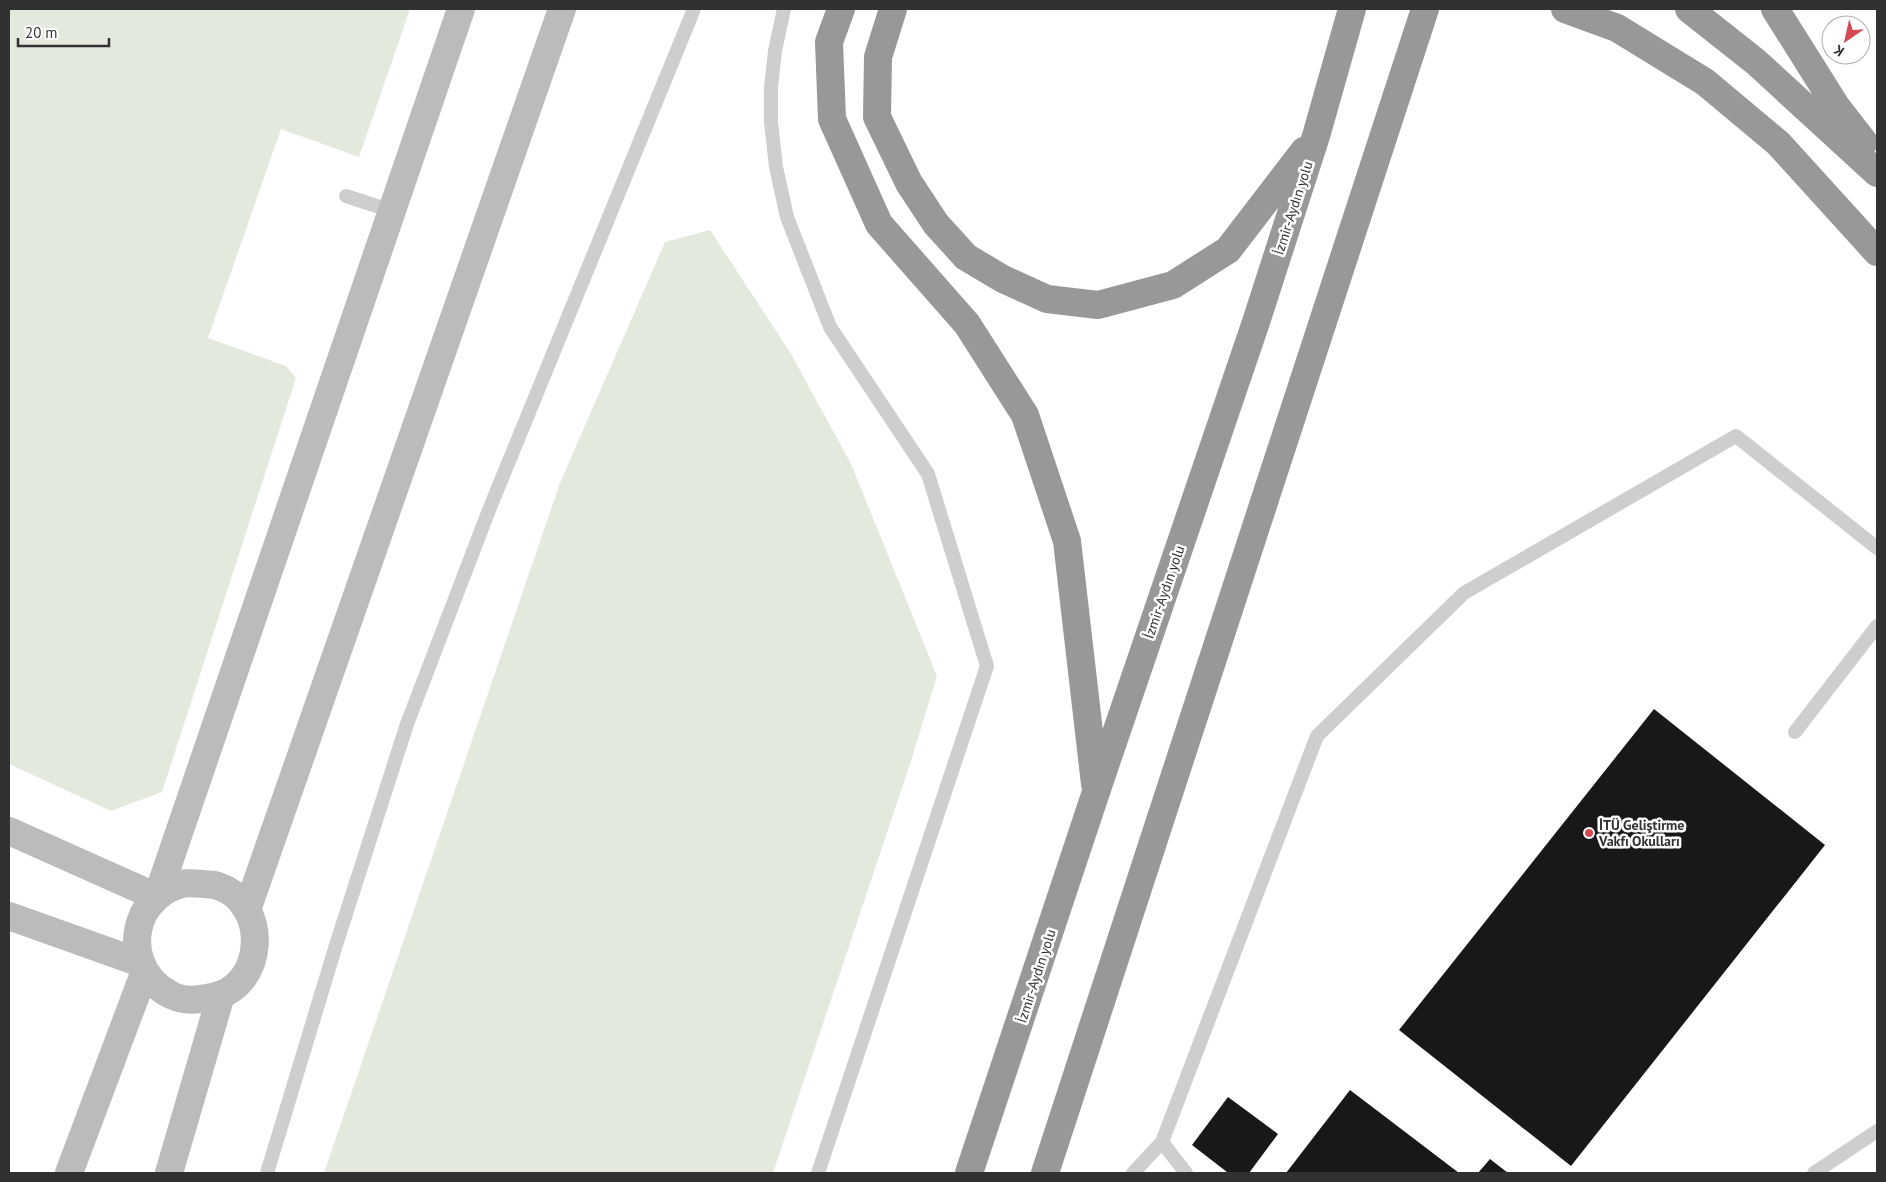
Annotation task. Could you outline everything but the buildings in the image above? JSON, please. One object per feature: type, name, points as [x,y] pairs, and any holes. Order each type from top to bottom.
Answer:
[{"type":"highway","points":[[841,9],[829,42],[832,119],[846,152],[879,224],[967,324],[1025,415],[1067,541],[1096,792]]},
{"type":"highway","points":[[893,9],[878,57],[877,117],[909,183],[936,224],[966,257],[1003,279],[1047,300],[1098,305],[1173,285],[1228,250],[1316,136]]},
{"type":"highway","name":"İzmir-Aydın yolu","points":[[969,1173],[1256,322],[1316,136],[1352,9]]},
{"type":"highway","points":[[1045,1173],[1425,9]]},
{"type":"highway","points":[[1565,9],[1617,28],[1705,82],[1778,143],[1877,252]]},
{"type":"highway","points":[[1688,9],[1763,69],[1877,173]]},
{"type":"highway","points":[[1774,9],[1836,106],[1877,159]]},
{"type":"street","points":[[157,897],[462,9]]},
{"type":"street","points":[[247,910],[562,9]]},
{"type":"street","points":[[9,832],[157,897]]},
{"type":"street","points":[[188,882],[218,886],[233,894],[247,910],[255,929],[255,952],[246,974],[234,988],[221,996],[193,1001],[172,996],[151,980],[143,967],[137,942],[143,914],[157,897],[173,887],[188,882]]},
{"type":"street","points":[[9,916],[143,967]]},
{"type":"street","points":[[68,1173],[143,967]]},
{"type":"street","points":[[169,1173],[221,996]]},
{"type":"lane","points":[[267,1173],[336,945],[408,724],[489,510],[694,9]]},
{"type":"lane","points":[[784,9],[775,51],[771,122],[776,167],[787,217],[830,327],[928,474],[987,666],[818,1173]]},
{"type":"lane","points":[[346,196],[392,211]]},
{"type":"lane","points":[[1133,1173],[1162,1142],[1317,736],[1464,593],[1736,436],[1877,548]]},
{"type":"lane","points":[[1795,732],[1877,626]]},
{"type":"lane","points":[[1814,1173],[1877,1131]]},
{"type":"lane","points":[[1162,1142],[1186,1173]]},
{"type":"shaded area","points":[[9,9],[410,9],[359,157],[281,129],[208,338],[286,366],[296,378],[162,792],[111,811],[9,764]]},
{"type":"shaded area","points":[[710,230],[791,354],[851,464],[937,676],[910,764],[773,1173],[324,1173],[560,483],[665,242]]},
{"type":"place","name":"İTÜ Geliştirme Vakfı Okulları","points":[[1589,833]]}]
